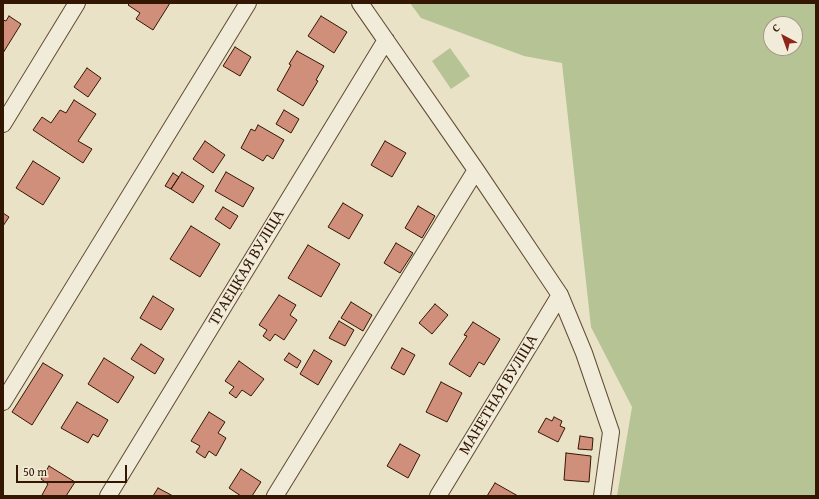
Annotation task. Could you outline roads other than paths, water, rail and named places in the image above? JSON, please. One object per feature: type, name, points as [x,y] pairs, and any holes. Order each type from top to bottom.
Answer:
[{"type":"street","points":[[3,124],[77,3]]},
{"type":"street","points":[[3,402],[248,3]]},
{"type":"street","points":[[360,3],[476,170],[560,295],[584,353],[611,432],[602,496]]},
{"type":"street","name":"ТРАЕЦКАЯ ВУЛІЦА","points":[[108,496],[386,40]]},
{"type":"street","points":[[275,496],[476,170]]},
{"type":"street","name":"МАНЕТНАЯ ВУЛІЦА","points":[[438,496],[560,295]]},
{"type":"street","points":[[597,496],[606,472]]}]
